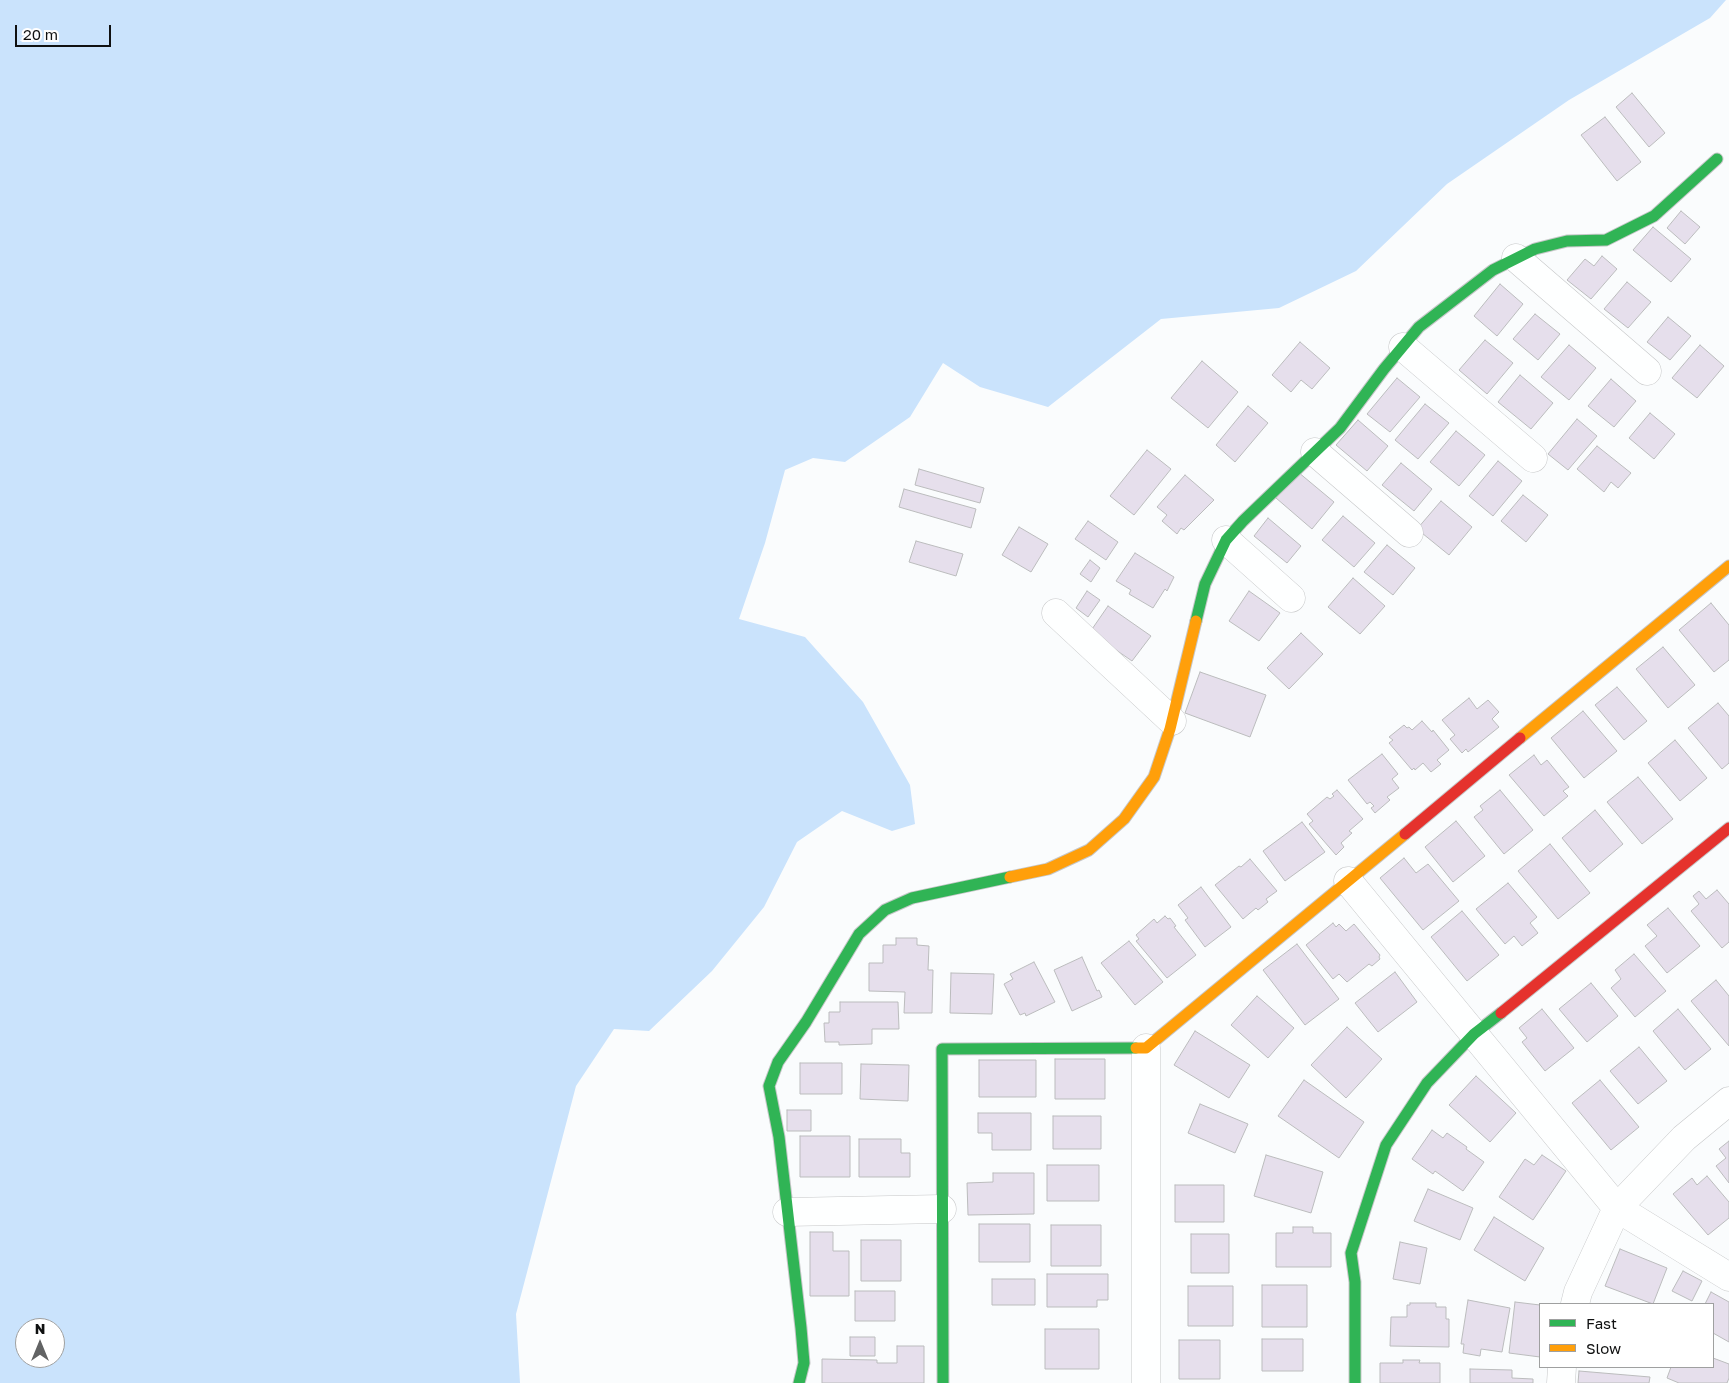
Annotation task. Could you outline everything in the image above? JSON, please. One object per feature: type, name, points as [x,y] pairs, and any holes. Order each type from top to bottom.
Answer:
[{"type":"street","points":[[799,1383],[804,1363],[779,1137],[770,1086],[778,1062],[806,1022],[859,934],[885,910],[912,898],[1048,869],[1089,850],[1124,819],[1154,777],[1172,721],[1205,584],[1226,540],[1243,521],[1340,428],[1419,327],[1493,270],[1535,249],[1567,241],[1606,240],[1654,216],[1717,159]]},
{"type":"street","points":[[1516,258],[1647,371]]},
{"type":"street","points":[[1403,347],[1533,458]]},
{"type":"street","points":[[1315,452],[1409,533]]},
{"type":"street","points":[[1226,540],[1291,598]]},
{"type":"street","points":[[943,1383],[942,1049],[1146,1048],[1729,566]]},
{"type":"street","points":[[1056,613],[1172,721]]},
{"type":"street","points":[[1355,1383],[1355,1282],[1351,1254],[1386,1145],[1427,1083],[1474,1034],[1729,828]]},
{"type":"street","points":[[1348,881],[1617,1208],[1729,1277]]},
{"type":"street","points":[[1146,1048],[1146,1383]]},
{"type":"street","points":[[1575,1303],[1578,1292],[1617,1208],[1684,1138],[1729,1101]]},
{"type":"street","points":[[787,1212],[942,1209]]},
{"type":"street","points":[[1561,1383],[1562,1368]]},
{"type":"shaded area","points":[[0,0],[1726,0],[1710,18],[1569,100],[1447,184],[1356,271],[1279,308],[1161,319],[1048,407],[980,387],[943,363],[910,417],[845,462],[813,458],[785,470],[765,543],[739,619],[805,637],[863,702],[910,785],[915,824],[892,831],[842,811],[797,842],[764,907],[712,971],[649,1031],[614,1029],[576,1086],[516,1314],[520,1383],[0,1383]]},
{"type":"building","points":[[1632,93],[1665,133],[1649,147],[1616,107]]},
{"type":"building","points":[[1605,117],[1641,162],[1617,181],[1581,135]]},
{"type":"building","points":[[1681,211],[1700,227],[1685,244],[1667,228]]},
{"type":"building","points":[[1653,227],[1691,259],[1671,282],[1633,250]]},
{"type":"building","points":[[1602,256],[1617,269],[1591,299],[1567,280],[1585,259],[1594,266]]},
{"type":"building","points":[[1627,282],[1651,302],[1628,328],[1604,309]]},
{"type":"building","points":[[1500,284],[1523,304],[1497,336],[1474,316]]},
{"type":"building","points":[[1535,314],[1560,334],[1538,360],[1513,339]]},
{"type":"building","points":[[1668,317],[1691,336],[1670,360],[1647,342]]},
{"type":"building","points":[[1485,340],[1513,363],[1487,394],[1459,370]]},
{"type":"building","points":[[1300,342],[1330,368],[1312,389],[1301,380],[1291,392],[1272,375]]},
{"type":"building","points":[[1569,345],[1596,368],[1569,400],[1541,377]]},
{"type":"building","points":[[1700,345],[1724,366],[1697,398],[1672,378]]},
{"type":"building","points":[[1202,361],[1238,392],[1208,428],[1171,398]]},
{"type":"building","points":[[1520,375],[1553,403],[1531,429],[1498,402]]},
{"type":"building","points":[[1397,378],[1420,397],[1390,432],[1367,414]]},
{"type":"building","points":[[1611,379],[1636,401],[1614,427],[1588,406]]},
{"type":"building","points":[[1425,404],[1449,423],[1418,459],[1395,440]]},
{"type":"building","points":[[1248,406],[1268,423],[1235,462],[1216,445]]},
{"type":"building","points":[[1650,413],[1675,434],[1654,459],[1629,438]]},
{"type":"building","points":[[1577,419],[1597,436],[1568,470],[1548,454]]},
{"type":"building","points":[[1358,420],[1388,446],[1367,471],[1336,445]]},
{"type":"building","points":[[1456,431],[1485,455],[1459,486],[1430,462]]},
{"type":"building","points":[[1597,446],[1631,473],[1618,488],[1611,482],[1604,492],[1577,469]]},
{"type":"building","points":[[1147,450],[1171,469],[1134,515],[1110,496]]},
{"type":"building","points":[[1498,461],[1522,481],[1493,516],[1469,496]]},
{"type":"building","points":[[1401,463],[1432,489],[1414,511],[1382,485]]},
{"type":"building","points":[[919,469],[984,488],[980,503],[915,485]]},
{"type":"building","points":[[1298,472],[1334,502],[1312,529],[1276,498]]},
{"type":"building","points":[[1185,475],[1214,500],[1184,530],[1181,528],[1177,534],[1162,521],[1167,515],[1157,507]]},
{"type":"building","points":[[904,489],[976,509],[971,528],[899,507]]},
{"type":"building","points":[[1523,495],[1548,515],[1526,542],[1501,521]]},
{"type":"building","points":[[1441,501],[1472,527],[1449,555],[1417,529]]},
{"type":"building","points":[[1343,516],[1375,543],[1354,567],[1322,540]]},
{"type":"building","points":[[1268,518],[1301,546],[1287,563],[1254,536]]},
{"type":"building","points":[[1088,521],[1118,542],[1106,560],[1075,539]]},
{"type":"building","points":[[1019,527],[1048,544],[1031,572],[1002,555]]},
{"type":"building","points":[[916,541],[963,554],[956,576],[909,562]]},
{"type":"building","points":[[1387,545],[1415,568],[1393,595],[1364,572]]},
{"type":"building","points":[[1135,553],[1174,577],[1167,591],[1165,589],[1153,608],[1129,594],[1131,590],[1116,581]]},
{"type":"building","points":[[1090,560],[1100,568],[1091,582],[1080,574]]},
{"type":"building","points":[[1353,578],[1385,606],[1360,634],[1328,607]]},
{"type":"building","points":[[1087,591],[1100,600],[1088,617],[1076,608]]},
{"type":"building","points":[[1249,591],[1280,613],[1259,641],[1229,621]]},
{"type":"building","points":[[1711,603],[1729,625],[1729,660],[1714,672],[1679,630]]},
{"type":"building","points":[[1108,606],[1151,636],[1132,661],[1090,632]]},
{"type":"building","points":[[1301,633],[1323,654],[1289,689],[1267,668]]},
{"type":"building","points":[[1663,647],[1695,685],[1668,708],[1636,669]]},
{"type":"building","points":[[1200,672],[1266,695],[1250,737],[1185,713]]},
{"type":"building","points":[[1617,687],[1647,721],[1624,740],[1595,705]]},
{"type":"building","points":[[1469,698],[1477,709],[1488,700],[1499,712],[1492,719],[1499,727],[1468,752],[1466,749],[1462,753],[1450,739],[1455,735],[1442,720]]},
{"type":"building","points":[[1718,703],[1729,716],[1729,763],[1722,769],[1688,728]]},
{"type":"building","points":[[1583,711],[1617,751],[1584,778],[1551,738]]},
{"type":"building","points":[[1422,721],[1432,732],[1433,730],[1449,750],[1437,760],[1441,764],[1431,772],[1423,763],[1415,770],[1414,768],[1412,770],[1389,743],[1393,740],[1389,737],[1404,725],[1412,730]]},
{"type":"building","points":[[1675,740],[1707,778],[1680,801],[1648,763]]},
{"type":"building","points":[[1382,754],[1398,774],[1392,779],[1399,788],[1387,797],[1390,800],[1375,813],[1371,808],[1374,806],[1370,802],[1367,804],[1348,780]]},
{"type":"building","points":[[1534,755],[1541,765],[1547,760],[1569,787],[1563,791],[1568,796],[1544,816],[1509,775]]},
{"type":"building","points":[[1638,777],[1673,819],[1642,844],[1607,802]]},
{"type":"building","points":[[1337,790],[1363,819],[1349,831],[1352,833],[1341,843],[1344,847],[1336,855],[1309,824],[1313,821],[1307,814],[1327,797],[1330,799],[1334,796],[1332,794]]},
{"type":"building","points":[[1500,790],[1533,830],[1504,854],[1474,817],[1483,810],[1480,806]]},
{"type":"building","points":[[1595,810],[1623,844],[1590,872],[1562,838]]},
{"type":"building","points":[[1456,821],[1485,856],[1453,882],[1425,847]]},
{"type":"building","points":[[1302,822],[1325,852],[1285,881],[1263,851]]},
{"type":"building","points":[[1550,844],[1590,893],[1558,919],[1518,871]]},
{"type":"building","points":[[1404,858],[1416,873],[1428,864],[1459,901],[1423,930],[1380,878]]},
{"type":"building","points":[[1250,859],[1277,891],[1266,899],[1268,902],[1258,910],[1256,908],[1243,919],[1215,885]]},
{"type":"building","points":[[1508,883],[1537,917],[1530,923],[1538,933],[1522,946],[1514,936],[1505,944],[1476,909]]},
{"type":"building","points":[[1201,887],[1231,927],[1205,947],[1185,920],[1188,918],[1178,905]]},
{"type":"building","points":[[1717,890],[1729,904],[1729,942],[1722,948],[1691,911],[1699,904],[1693,896],[1699,891],[1706,899]]},
{"type":"building","points":[[1668,908],[1700,946],[1667,973],[1645,946],[1657,936],[1647,925]]},
{"type":"building","points":[[1462,911],[1499,955],[1467,981],[1431,937]]},
{"type":"building","points":[[1165,916],[1168,919],[1170,918],[1176,926],[1174,927],[1196,955],[1167,978],[1136,941],[1139,939],[1136,935],[1154,919],[1157,923]]},
{"type":"building","points":[[1333,923],[1336,927],[1339,924],[1346,931],[1354,924],[1380,955],[1380,959],[1372,966],[1369,964],[1347,982],[1339,974],[1333,979],[1306,945]]},
{"type":"building","points":[[896,938],[917,938],[917,945],[929,946],[928,970],[933,970],[932,1013],[904,1013],[905,992],[869,991],[869,963],[883,963],[883,945],[896,945]]},
{"type":"building","points":[[1129,941],[1163,982],[1135,1005],[1101,963]]},
{"type":"building","points":[[1297,944],[1339,999],[1305,1025],[1263,970]]},
{"type":"building","points":[[1634,954],[1666,991],[1635,1017],[1611,988],[1621,979],[1615,970]]},
{"type":"building","points":[[1082,957],[1097,991],[1099,990],[1102,997],[1072,1011],[1054,970]]},
{"type":"building","points":[[1034,962],[1055,1002],[1026,1016],[1025,1013],[1020,1015],[1004,984],[1013,979],[1010,974]]},
{"type":"building","points":[[1395,972],[1417,1002],[1378,1032],[1355,1003]]},
{"type":"building","points":[[951,973],[994,974],[992,1014],[950,1013]]},
{"type":"building","points":[[1716,980],[1729,996],[1729,1046],[1691,1001]]},
{"type":"building","points":[[1591,983],[1618,1016],[1587,1042],[1559,1009]]},
{"type":"building","points":[[1257,996],[1294,1028],[1268,1058],[1231,1025]]},
{"type":"building","points":[[840,1002],[898,1002],[899,1029],[872,1029],[872,1044],[839,1045],[839,1042],[825,1042],[824,1023],[829,1023],[829,1012],[840,1012]]},
{"type":"building","points":[[1542,1009],[1574,1048],[1545,1071],[1522,1042],[1527,1038],[1519,1028]]},
{"type":"building","points":[[1678,1009],[1711,1049],[1685,1070],[1653,1031]]},
{"type":"building","points":[[1347,1027],[1382,1059],[1346,1098],[1311,1065]]},
{"type":"building","points":[[1195,1031],[1250,1065],[1229,1098],[1174,1065]]},
{"type":"building","points":[[1639,1047],[1667,1081],[1638,1104],[1610,1071]]},
{"type":"building","points":[[1055,1059],[1105,1059],[1105,1099],[1055,1099]]},
{"type":"building","points":[[979,1060],[1036,1060],[1036,1097],[979,1097]]},
{"type":"building","points":[[800,1063],[842,1063],[842,1094],[800,1094]]},
{"type":"building","points":[[861,1064],[909,1065],[908,1101],[860,1099]]},
{"type":"building","points":[[1476,1076],[1516,1113],[1490,1142],[1449,1105]]},
{"type":"building","points":[[1304,1080],[1364,1122],[1339,1158],[1278,1116]]},
{"type":"building","points":[[1600,1080],[1639,1127],[1611,1150],[1572,1103]]},
{"type":"building","points":[[1200,1104],[1248,1124],[1235,1153],[1188,1133]]},
{"type":"building","points":[[787,1110],[811,1110],[811,1131],[787,1131]]},
{"type":"building","points":[[978,1113],[1031,1113],[1031,1150],[992,1150],[992,1133],[978,1133]]},
{"type":"building","points":[[1053,1116],[1101,1116],[1101,1149],[1053,1149]]},
{"type":"building","points":[[1432,1130],[1443,1138],[1447,1133],[1484,1162],[1463,1191],[1435,1171],[1433,1174],[1412,1159]]},
{"type":"building","points":[[800,1136],[850,1136],[850,1177],[800,1177]]},
{"type":"building","points":[[859,1139],[901,1139],[901,1153],[910,1153],[910,1177],[859,1177]]},
{"type":"building","points":[[1729,1141],[1729,1183],[1716,1166],[1726,1158],[1719,1149]]},
{"type":"building","points":[[1266,1155],[1323,1172],[1311,1213],[1254,1196]]},
{"type":"building","points":[[1542,1155],[1566,1171],[1533,1220],[1499,1197],[1525,1159],[1534,1165]]},
{"type":"building","points":[[1047,1165],[1099,1165],[1099,1201],[1047,1201]]},
{"type":"building","points":[[993,1173],[1034,1173],[1034,1214],[968,1215],[967,1183],[993,1182]]},
{"type":"building","points":[[1707,1176],[1729,1202],[1729,1218],[1708,1235],[1673,1194],[1692,1178],[1697,1185]]},
{"type":"building","points":[[1175,1185],[1224,1185],[1224,1222],[1175,1222]]},
{"type":"building","points":[[1428,1189],[1473,1208],[1460,1240],[1414,1221]]},
{"type":"building","points":[[1494,1217],[1544,1248],[1525,1281],[1474,1250]]},
{"type":"building","points":[[979,1224],[1030,1224],[1030,1262],[979,1262]]},
{"type":"building","points":[[1051,1225],[1101,1225],[1101,1266],[1051,1266]]},
{"type":"building","points":[[1293,1227],[1313,1227],[1313,1233],[1331,1233],[1331,1267],[1276,1267],[1276,1233],[1293,1233]]},
{"type":"building","points":[[810,1232],[833,1232],[833,1251],[849,1251],[849,1296],[810,1296]]},
{"type":"building","points":[[1191,1234],[1229,1234],[1229,1273],[1191,1273]]},
{"type":"building","points":[[861,1240],[901,1240],[901,1281],[861,1281]]},
{"type":"building","points":[[1400,1242],[1427,1248],[1420,1284],[1393,1279]]},
{"type":"building","points":[[1620,1249],[1667,1268],[1653,1303],[1605,1286]]},
{"type":"building","points":[[1683,1271],[1702,1281],[1692,1301],[1672,1291]]},
{"type":"building","points":[[1047,1274],[1108,1274],[1108,1300],[1097,1300],[1097,1307],[1047,1307]]},
{"type":"building","points":[[992,1279],[1035,1279],[1035,1305],[992,1305]]},
{"type":"building","points":[[1262,1285],[1307,1285],[1307,1327],[1262,1327]]},
{"type":"building","points":[[1188,1286],[1233,1286],[1233,1326],[1188,1326]]},
{"type":"building","points":[[855,1291],[895,1291],[895,1321],[855,1321]]},
{"type":"building","points":[[1711,1292],[1729,1302],[1729,1342],[1714,1334],[1714,1303],[1706,1303]]},
{"type":"building","points":[[1468,1300],[1510,1308],[1502,1352],[1481,1349],[1480,1356],[1463,1353],[1464,1344],[1461,1344]]},
{"type":"building","points":[[1515,1302],[1539,1305],[1539,1357],[1509,1353]]},
{"type":"building","points":[[1410,1303],[1436,1303],[1436,1307],[1446,1307],[1446,1319],[1449,1319],[1449,1347],[1390,1346],[1391,1317],[1407,1317],[1407,1305],[1410,1305]]},
{"type":"building","points":[[1045,1329],[1099,1329],[1099,1369],[1045,1369]]},
{"type":"building","points":[[850,1337],[875,1337],[875,1356],[850,1356]]},
{"type":"building","points":[[1262,1339],[1303,1339],[1303,1371],[1262,1371]]},
{"type":"building","points":[[1179,1340],[1220,1340],[1220,1379],[1179,1379]]},
{"type":"building","points":[[897,1346],[924,1346],[924,1383],[822,1383],[822,1359],[877,1360],[877,1363],[897,1363]]},
{"type":"building","points":[[1714,1358],[1729,1364],[1727,1383],[1679,1383],[1667,1378],[1671,1368],[1714,1368]]},
{"type":"building","points":[[1403,1360],[1420,1360],[1419,1363],[1440,1363],[1440,1383],[1380,1383],[1380,1363],[1403,1363]]},
{"type":"building","points":[[1470,1369],[1512,1370],[1512,1378],[1533,1379],[1533,1383],[1470,1383]]},
{"type":"building","points":[[1579,1371],[1650,1377],[1649,1383],[1578,1383]]},
{"type":"traffic: fast","points":[[1196,621],[1205,584],[1226,540],[1243,521],[1340,428],[1384,369],[1419,327],[1493,270],[1535,249],[1567,241],[1606,240],[1654,216],[1717,159]]},
{"type":"traffic: fast","points":[[799,1383],[804,1363],[801,1328],[779,1137],[769,1086],[778,1062],[806,1022],[859,934],[885,910],[912,898],[1010,877]]},
{"type":"traffic: fast","points":[[1355,1383],[1355,1282],[1351,1253],[1386,1145],[1427,1083],[1474,1034],[1501,1013]]},
{"type":"traffic: fast","points":[[943,1383],[942,1049],[1136,1048]]},
{"type":"traffic: slow","points":[[1520,738],[1729,566]]},
{"type":"traffic: slow","points":[[1010,877],[1048,869],[1089,850],[1124,819],[1154,777],[1170,729],[1196,621]]},
{"type":"traffic: slow","points":[[1136,1048],[1146,1048],[1405,834]]},
{"type":"traffic: jam","points":[[1405,834],[1520,738]]},
{"type":"traffic: jam","points":[[1501,1013],[1729,828]]}]
